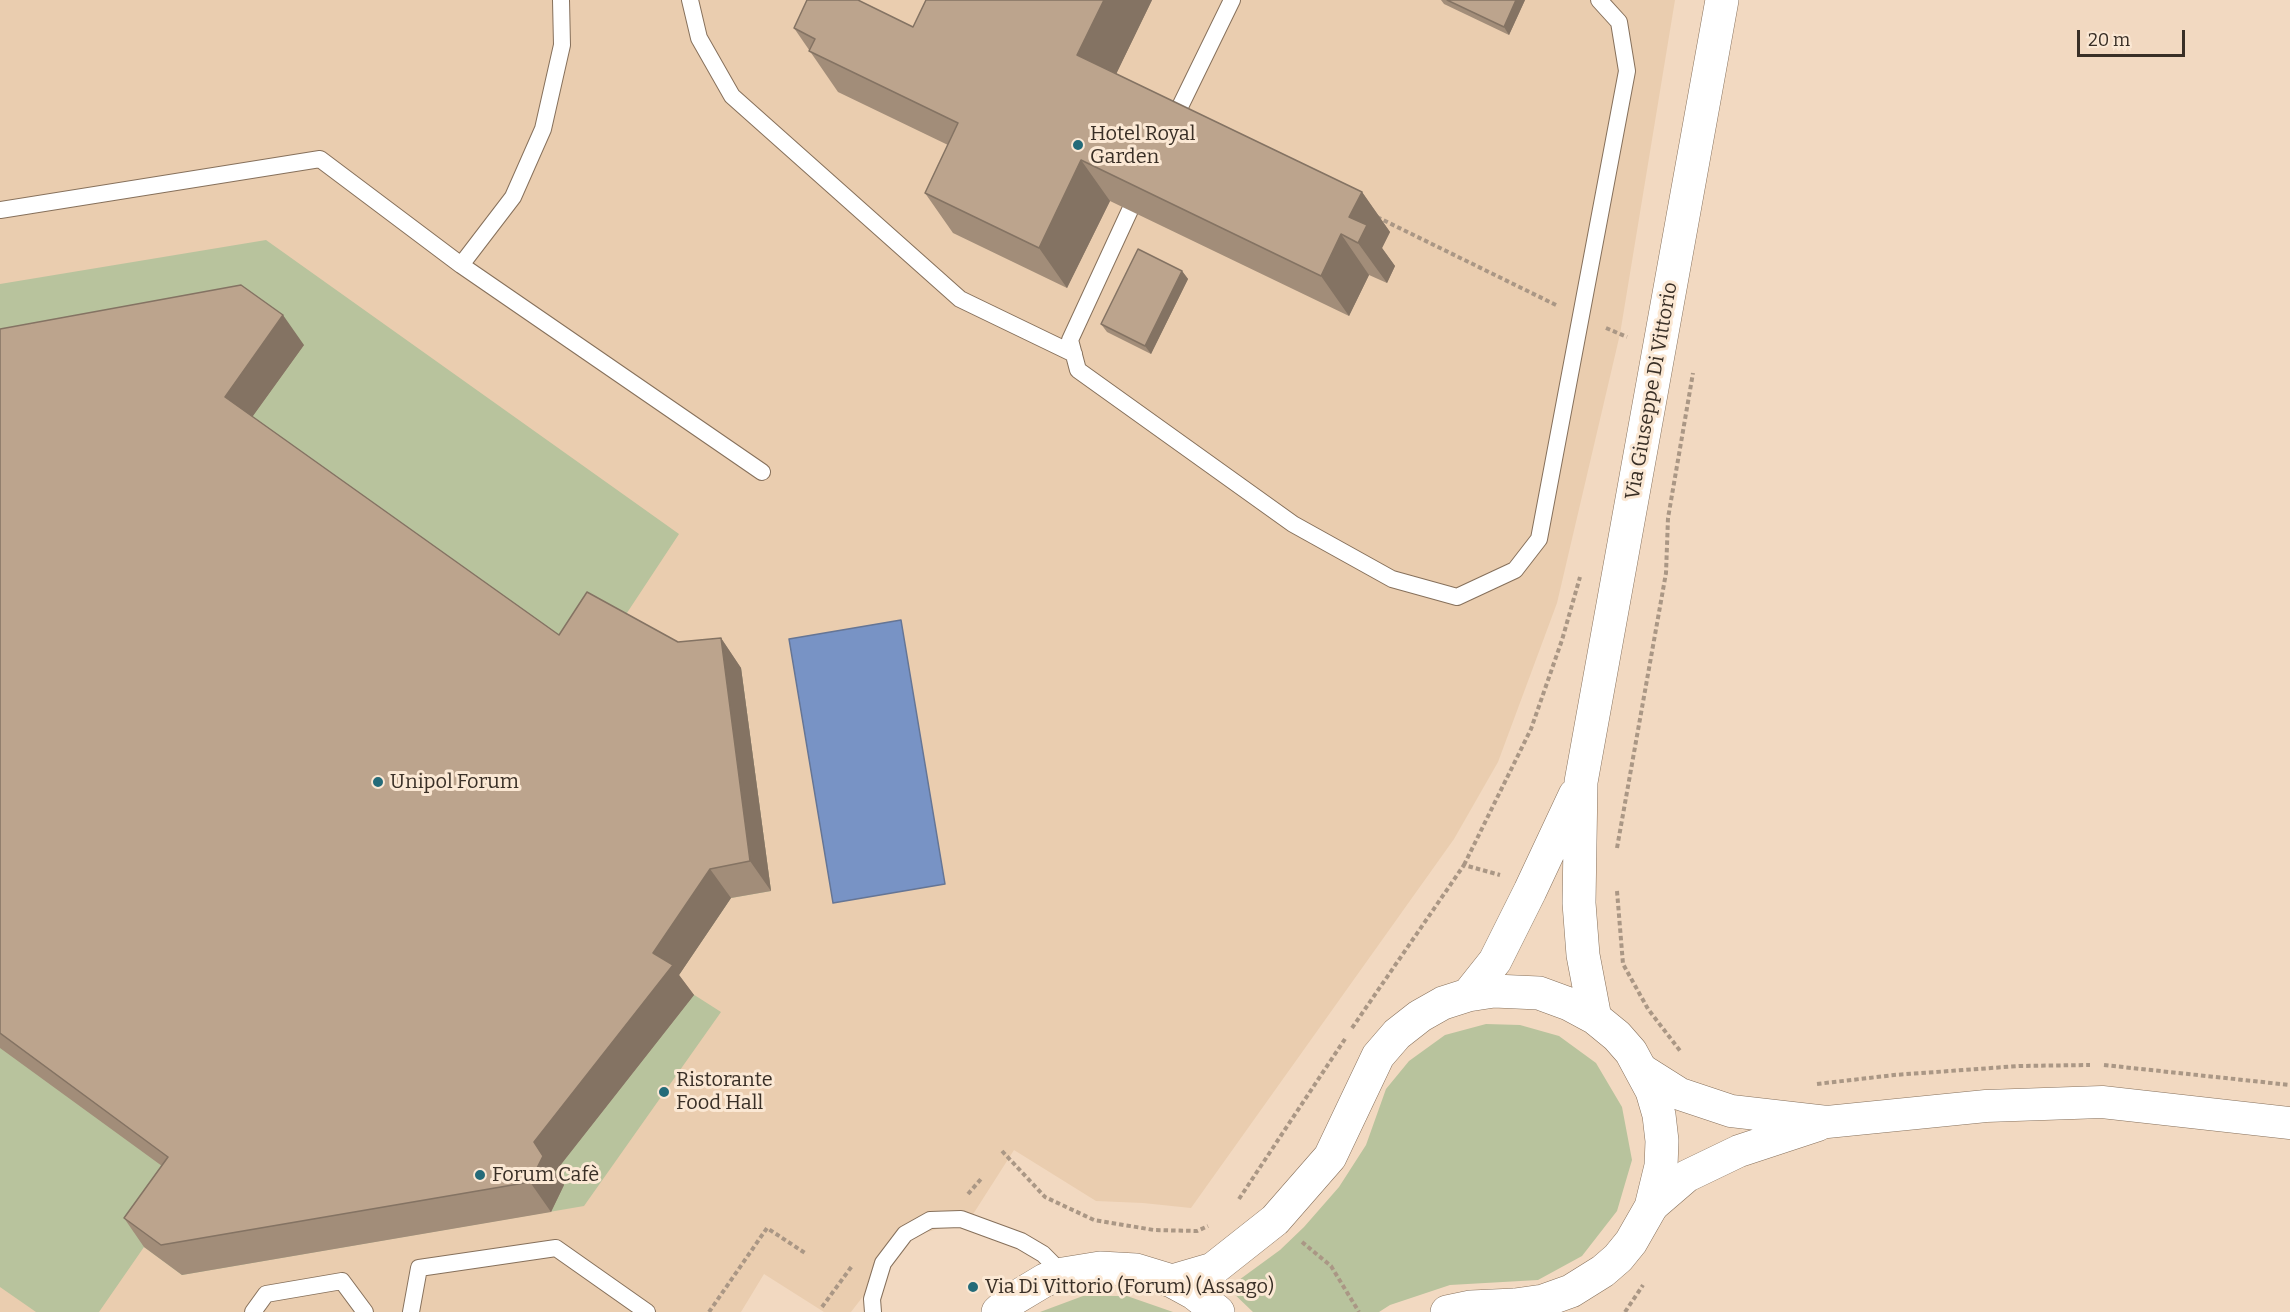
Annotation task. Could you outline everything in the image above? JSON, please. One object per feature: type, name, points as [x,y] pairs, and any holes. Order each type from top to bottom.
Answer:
[{"type":"main road","name":"Via Giuseppe Di Vittorio","points":[[1595,1018],[1583,955],[1579,903],[1581,782],[1722,0]]},
{"type":"main road","name":"Via Giuseppe Di Vittorio","points":[[1468,995],[1500,951],[1581,782]]},
{"type":"main road","points":[[1172,1281],[1213,1269],[1275,1220],[1330,1157],[1378,1056],[1397,1034],[1420,1016],[1443,1003],[1468,995],[1494,991],[1539,993],[1569,1004],[1595,1018],[1617,1036],[1631,1052],[1653,1091],[1662,1141],[1661,1166],[1651,1207],[1631,1242],[1603,1271],[1585,1297],[1571,1291],[1543,1300],[1515,1305],[1471,1307],[1447,1312]]},
{"type":"main road","points":[[998,1312],[1029,1289],[1063,1274],[1084,1269],[1118,1268],[1151,1274],[1172,1281],[1194,1293],[1218,1312]]},
{"type":"street","points":[[1642,1070],[1680,1095],[1731,1111],[1827,1122],[1986,1106],[2102,1102],[2290,1123]]},
{"type":"street","points":[[1651,1207],[1688,1176],[1739,1151],[1827,1122]]},
{"type":"lane","points":[[461,265],[513,197],[543,129],[562,45],[561,0]]},
{"type":"lane","points":[[690,0],[699,38],[732,96],[960,299],[1074,354]]},
{"type":"lane","points":[[1170,126],[1232,0]]},
{"type":"lane","points":[[1130,210],[1070,340],[1078,370],[1293,524],[1392,579],[1457,597],[1515,570],[1539,539],[1628,71],[1619,22],[1607,3]]},
{"type":"lane","points":[[0,210],[320,159],[461,265],[762,472]]},
{"type":"lane","points":[[873,1312],[872,1299],[883,1263],[905,1234],[930,1220],[961,1219],[1021,1241],[1043,1254],[1063,1274]]},
{"type":"lane","points":[[411,1312],[418,1268],[556,1248],[646,1312]]},
{"type":"lane","points":[[253,1312],[266,1294],[342,1281],[365,1312]]},
{"type":"path","points":[[1367,212],[1581,318],[1628,337]]},
{"type":"path","points":[[1626,349],[1630,326]]},
{"type":"path","points":[[1616,853],[1666,573],[1668,518],[1695,365]]},
{"type":"path","points":[[1464,865],[1531,729],[1562,640],[1582,567]]},
{"type":"path","points":[[1616,882],[1623,964],[1648,1009],[1684,1056]]},
{"type":"path","points":[[1816,1084],[1894,1075],[2019,1066],[2107,1065],[2290,1085]]},
{"type":"path","points":[[1002,1151],[1045,1197],[1094,1220],[1154,1230],[1197,1231],[1215,1222]]},
{"type":"path","points":[[1234,1205],[1239,1199],[1275,1220],[1331,1266],[1359,1312]]},
{"type":"path","points":[[709,1312],[767,1228],[805,1253]]},
{"type":"path","points":[[822,1308],[856,1260]]},
{"type":"shaded area","points":[[0,0],[1675,0],[1620,334],[1557,603],[1498,762],[1454,839],[1191,1208],[1096,1201],[1014,1150],[970,1219],[908,1238],[851,1312],[824,1312],[764,1274],[741,1312],[0,1312]]},
{"type":"green space","name":"Unipol Forum","points":[[266,240],[679,534],[619,625],[741,668],[771,891],[731,898],[674,982],[721,1012],[584,1206],[182,1275],[144,1247],[99,1312],[36,1312],[0,1287],[0,284]]},
{"type":"green space","points":[[1486,1024],[1520,1025],[1559,1036],[1596,1063],[1622,1107],[1632,1160],[1617,1211],[1582,1256],[1538,1280],[1450,1285],[1390,1305],[1379,1312],[1253,1312],[1228,1288],[1280,1250],[1339,1187],[1366,1145],[1386,1089],[1409,1061],[1445,1035]]},
{"type":"green space","points":[[1083,1296],[1127,1296],[1173,1312],[1040,1312]]},
{"type":"water","points":[[901,620],[945,884],[833,903],[789,639]]},
{"type":"building","name":"Hotel Royal Garden","points":[[807,0],[858,0],[913,27],[926,0],[1104,0],[1077,55],[1362,192],[1349,217],[1367,225],[1358,243],[1341,234],[1321,276],[1081,160],[1039,248],[925,193],[958,123],[809,51],[815,39],[794,28]]},
{"type":"building","points":[[1447,0],[1516,0],[1504,27]]},
{"type":"building","points":[[1138,249],[1182,271],[1145,346],[1101,324]]},
{"type":"building","name":"Unipol Forum","points":[[241,285],[283,315],[225,397],[559,635],[587,592],[678,642],[721,638],[750,861],[710,869],[653,953],[673,965],[534,1142],[543,1156],[530,1182],[161,1245],[124,1218],[168,1157],[0,1033],[0,329]]},
{"type":"place","name":"Hotel Royal Garden","points":[[1078,145]]},
{"type":"place","name":"Unipol Forum","points":[[378,782]]},
{"type":"place","name":"Ristorante Food Hall","points":[[664,1092]]},
{"type":"place","name":"Forum Cafè","points":[[480,1175]]},
{"type":"place","name":"Via Di Vittorio (Forum) (Assago)","points":[[973,1287]]}]
